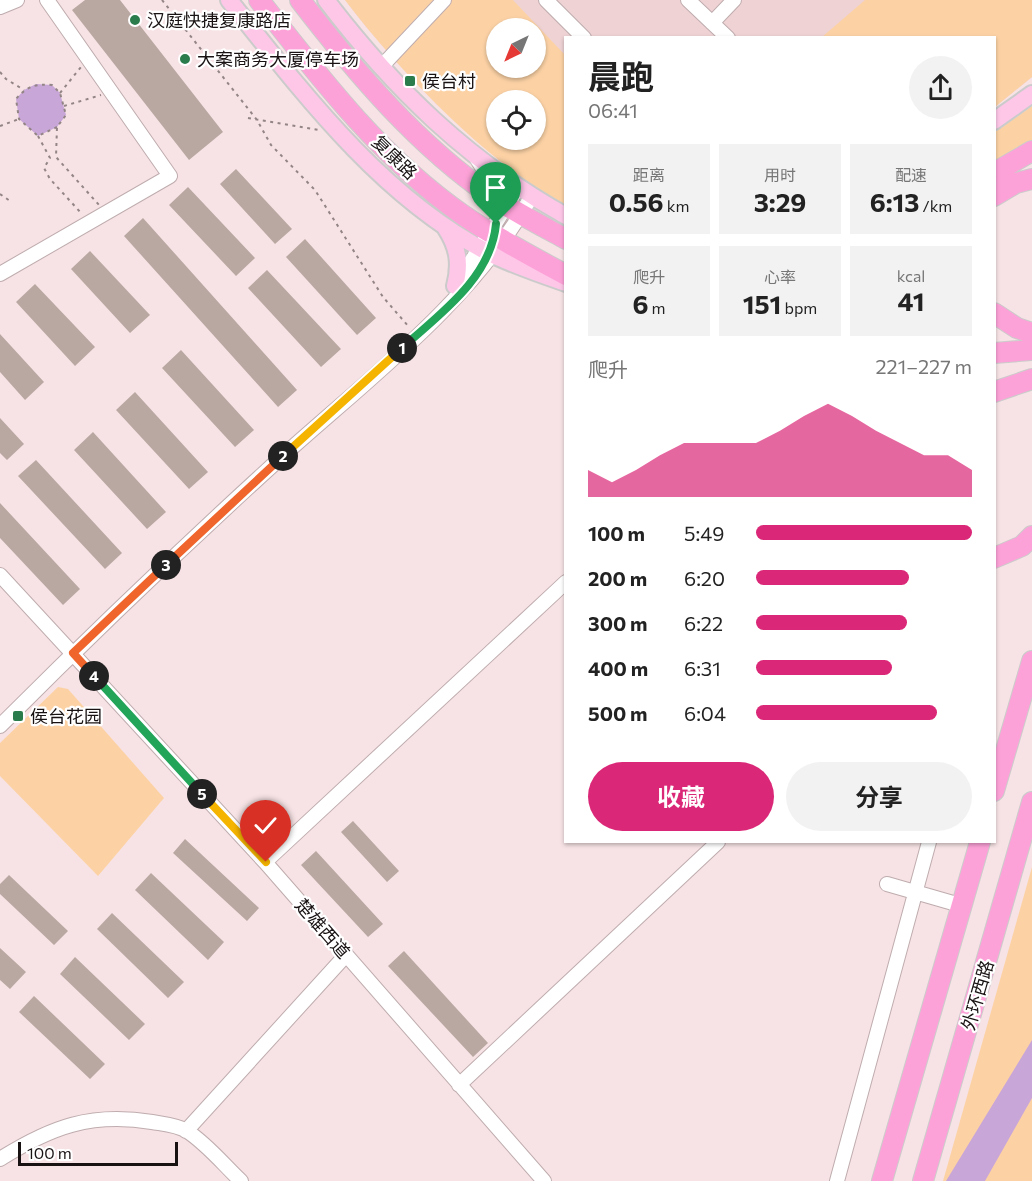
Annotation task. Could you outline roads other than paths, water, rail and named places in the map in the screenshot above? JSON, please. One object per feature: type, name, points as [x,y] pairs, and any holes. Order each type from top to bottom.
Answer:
[{"type":"highway","name":"复康路","points":[[260,0],[338,99],[372,136],[428,188],[493,242],[564,274]]},
{"type":"highway","name":"复康路","points":[[300,0],[388,106],[443,158],[507,206],[564,238]]},
{"type":"highway","points":[[996,172],[1032,151]]},
{"type":"highway","points":[[996,195],[1016,183],[1032,179]]},
{"type":"highway","points":[[996,314],[1025,330]]},
{"type":"highway","points":[[996,353],[1032,350]]},
{"type":"highway","points":[[996,379],[1032,378]]},
{"type":"highway","points":[[996,391],[1032,378]]},
{"type":"highway","points":[[996,557],[1022,546],[1032,536]]},
{"type":"highway","points":[[996,784],[1032,661]]},
{"type":"highway","name":"外环西路","points":[[923,1181],[1031,805]]},
{"type":"highway","points":[[882,1181],[980,843]]},
{"type":"main road","points":[[229,0],[330,122],[389,180],[443,224],[493,242],[564,282]]},
{"type":"main road","points":[[326,0],[381,68],[435,123],[475,157],[525,192],[564,215]]},
{"type":"main road","points":[[996,120],[1032,94]]},
{"type":"main road","points":[[525,192],[564,230]]},
{"type":"main road","points":[[443,224],[457,249],[459,267],[455,286]]},
{"type":"street","points":[[0,7],[17,0]]},
{"type":"street","points":[[0,274],[170,176],[47,0]]},
{"type":"street","points":[[381,68],[444,0]]},
{"type":"street","points":[[546,0],[582,36]]},
{"type":"street","points":[[688,0],[726,36]]},
{"type":"street","points":[[710,21],[726,0]]},
{"type":"street","points":[[710,21],[734,0]]},
{"type":"street","points":[[475,157],[507,206]]},
{"type":"street","points":[[0,714],[417,335],[481,270],[507,206],[525,192]]},
{"type":"street","points":[[0,726],[70,650],[455,286],[493,242],[507,206]]},
{"type":"street","name":"楚雄西道","points":[[0,574],[266,862],[544,1181]]},
{"type":"street","points":[[266,862],[564,584]]},
{"type":"street","points":[[459,1085],[717,843]]},
{"type":"street","points":[[837,1181],[929,843]]},
{"type":"street","points":[[887,884],[960,905]]},
{"type":"street","points":[[186,1131],[346,954]]},
{"type":"street","points":[[0,1160],[29,1141],[62,1127],[94,1119],[131,1119],[186,1131],[242,1181]]},
{"type":"place","name":"汉庭快捷复康路店","points":[[135,20]]},
{"type":"place","name":"大案商务大厦停车场","points":[[185,59]]},
{"type":"place","name":"侯台村","points":[[410,81]]},
{"type":"place","name":"侯台花园","points":[[18,716]]}]
